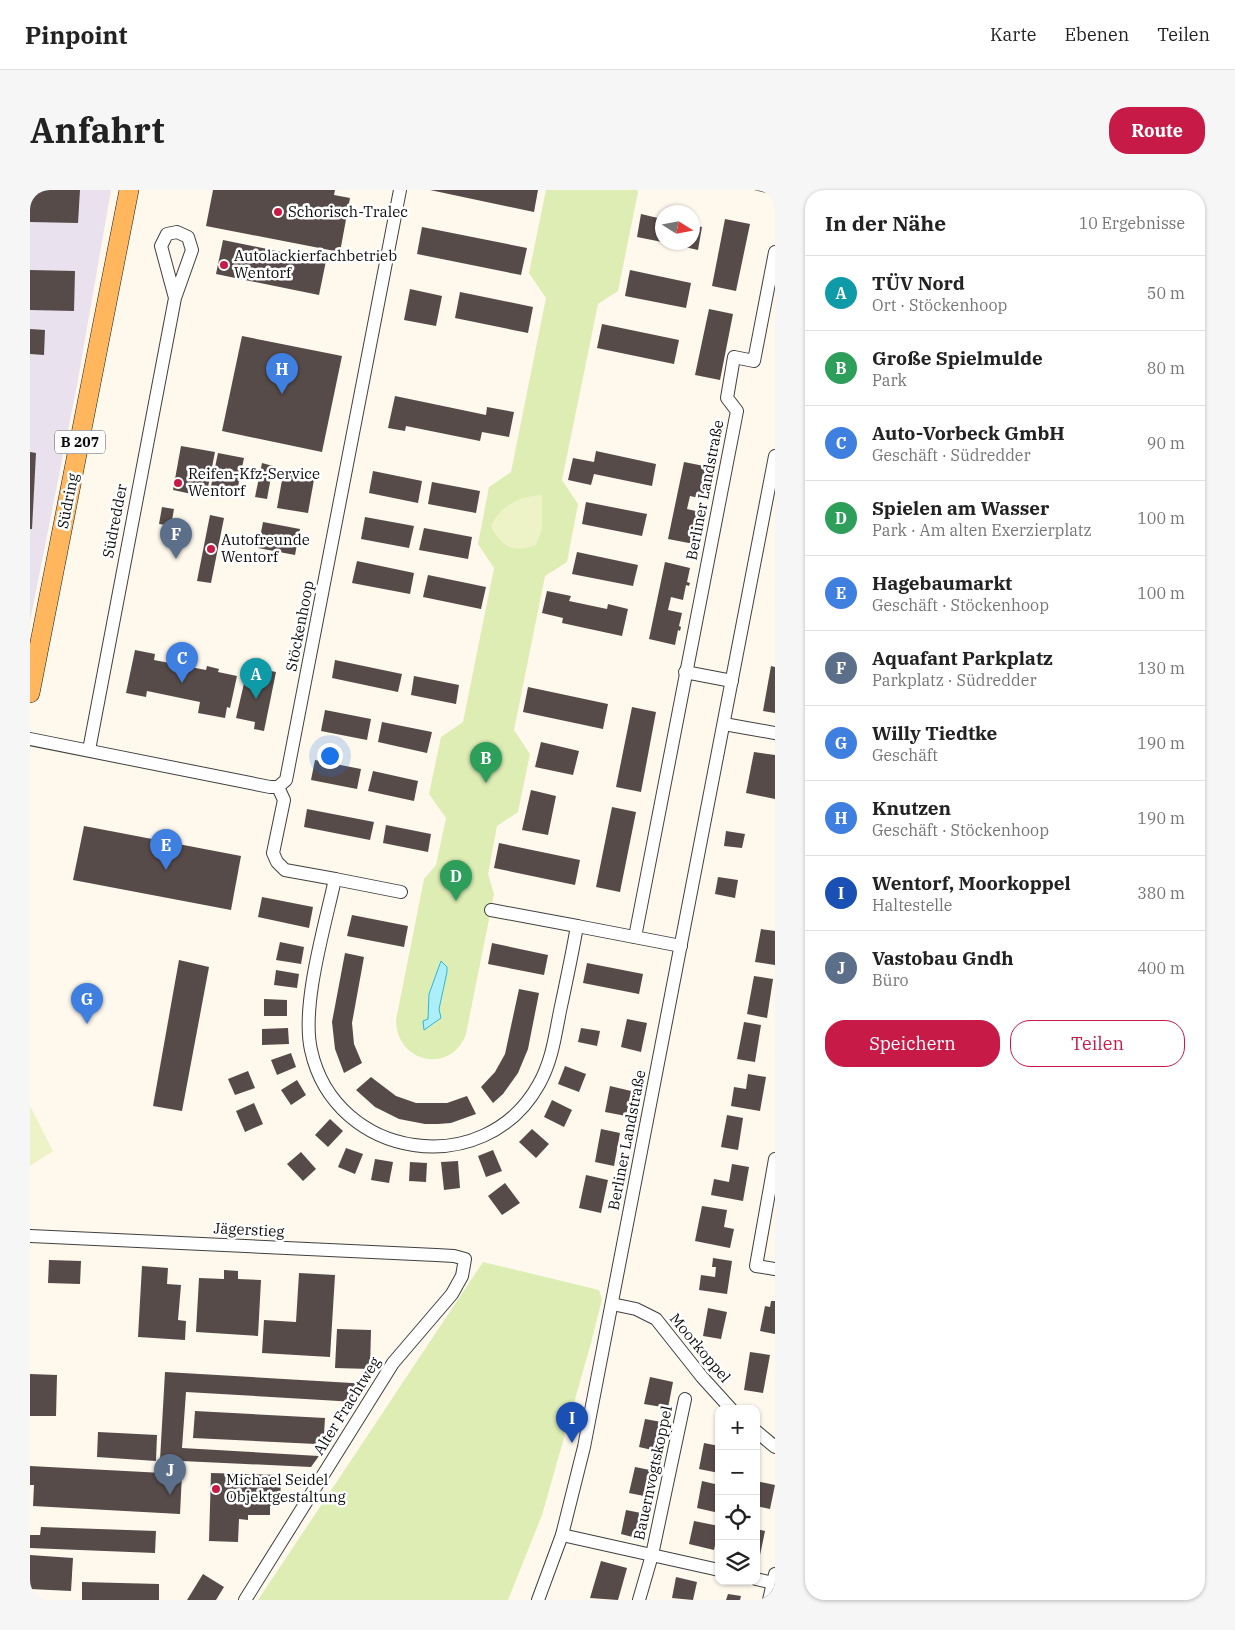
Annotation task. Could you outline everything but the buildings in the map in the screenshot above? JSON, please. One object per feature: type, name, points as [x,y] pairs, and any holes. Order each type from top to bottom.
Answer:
[{"type":"main road","name":"Südring","points":[[30,694],[129,190]]},
{"type":"street","name":"Stöckenhoop","points":[[278,787],[286,780],[400,190]]},
{"type":"street","name":"Berliner Landstraße","points":[[635,938],[737,411],[727,398],[734,357],[754,361],[775,252]]},
{"type":"street","name":"Südredder","points":[[88,750],[175,298]]},
{"type":"street","name":"Berliner Landstraße","points":[[538,1600],[562,1535],[584,1447],[775,456]]},
{"type":"street","points":[[685,672],[732,681]]},
{"type":"street","points":[[724,724],[775,734]]},
{"type":"street","points":[[30,739],[278,787],[284,800],[273,853],[277,862],[286,870],[401,892]]},
{"type":"street","points":[[334,879],[310,1005],[308,1024],[311,1050],[325,1086],[350,1116],[382,1137],[407,1144],[446,1146],[483,1136],[515,1114],[532,1095],[545,1072],[553,1048],[577,926]]},
{"type":"street","points":[[491,910],[681,946]]},
{"type":"street","points":[[775,1160],[756,1266],[775,1269]]},
{"type":"street","name":"Jägerstieg","points":[[30,1236],[436,1254],[465,1259]]},
{"type":"street","name":"Alter Frachtweg","points":[[245,1600],[393,1363],[452,1294],[462,1276],[465,1259]]},
{"type":"street","name":"Moorkoppel","points":[[612,1304],[636,1309],[656,1320],[727,1405]]},
{"type":"street","name":"Bauernvogtskoppel","points":[[639,1600],[652,1555],[685,1399]]},
{"type":"street","points":[[760,1434],[775,1447]]},
{"type":"street","name":"Bauernvogtskoppel","points":[[562,1535],[715,1569]]},
{"type":"street","points":[[760,1579],[774,1578],[769,1600]]},
{"type":"shaded area","points":[[30,190],[111,190],[77,385],[30,621]]},
{"type":"green space","points":[[546,190],[637,190],[638,192],[618,291],[598,304],[562,480],[578,504],[567,562],[545,576],[514,730],[530,754],[518,812],[497,826],[488,874],[494,894],[466,1034],[459,1047],[449,1055],[437,1059],[425,1058],[414,1054],[405,1046],[398,1035],[396,1020],[424,879],[436,865],[446,818],[429,794],[441,737],[463,722],[494,568],[478,544],[489,487],[511,472],[546,298],[529,273]]},
{"type":"green space","points":[[542,495],[542,528],[536,545],[521,549],[509,546],[499,539],[491,526],[500,513],[511,503],[518,500]]},
{"type":"green space","points":[[30,1106],[53,1151],[30,1166]]},
{"type":"green space","points":[[483,1262],[599,1290],[602,1299],[542,1515],[508,1600],[258,1600]]},
{"type":"water","points":[[441,961],[447,967],[447,972],[439,1009],[441,1018],[424,1030],[423,1021],[428,1019],[429,994]]},
{"type":"place","name":"Schorisch-Tralec","points":[[278,212]]},
{"type":"place","name":"Autolackierfachbetrieb Wentorf","points":[[224,265]]},
{"type":"place","name":"Knutzen","points":[[282,394]]},
{"type":"place","name":"Reifen-Kfz-Service Wentorf","points":[[178,483]]},
{"type":"place","name":"Autofreunde Wentorf","points":[[211,549]]},
{"type":"place","name":"Aquafant Parkplatz","points":[[176,559]]},
{"type":"place","name":"Auto-Vorbeck GmbH","points":[[182,683]]},
{"type":"place","name":"TÜV Nord","points":[[256,699]]},
{"type":"place","name":"Große Spielmulde","points":[[486,783]]},
{"type":"place","name":"Hagebaumarkt","points":[[166,870]]},
{"type":"place","name":"Spielen am Wasser","points":[[456,901]]},
{"type":"place","name":"Willy Tiedtke","points":[[87,1024]]},
{"type":"place","name":"Wentorf, Moorkoppel","points":[[572,1443]]},
{"type":"place","name":"Michael Seidel Objektgestaltung","points":[[216,1489]]},
{"type":"place","name":"Vastobau Gndh","points":[[170,1495]]}]
